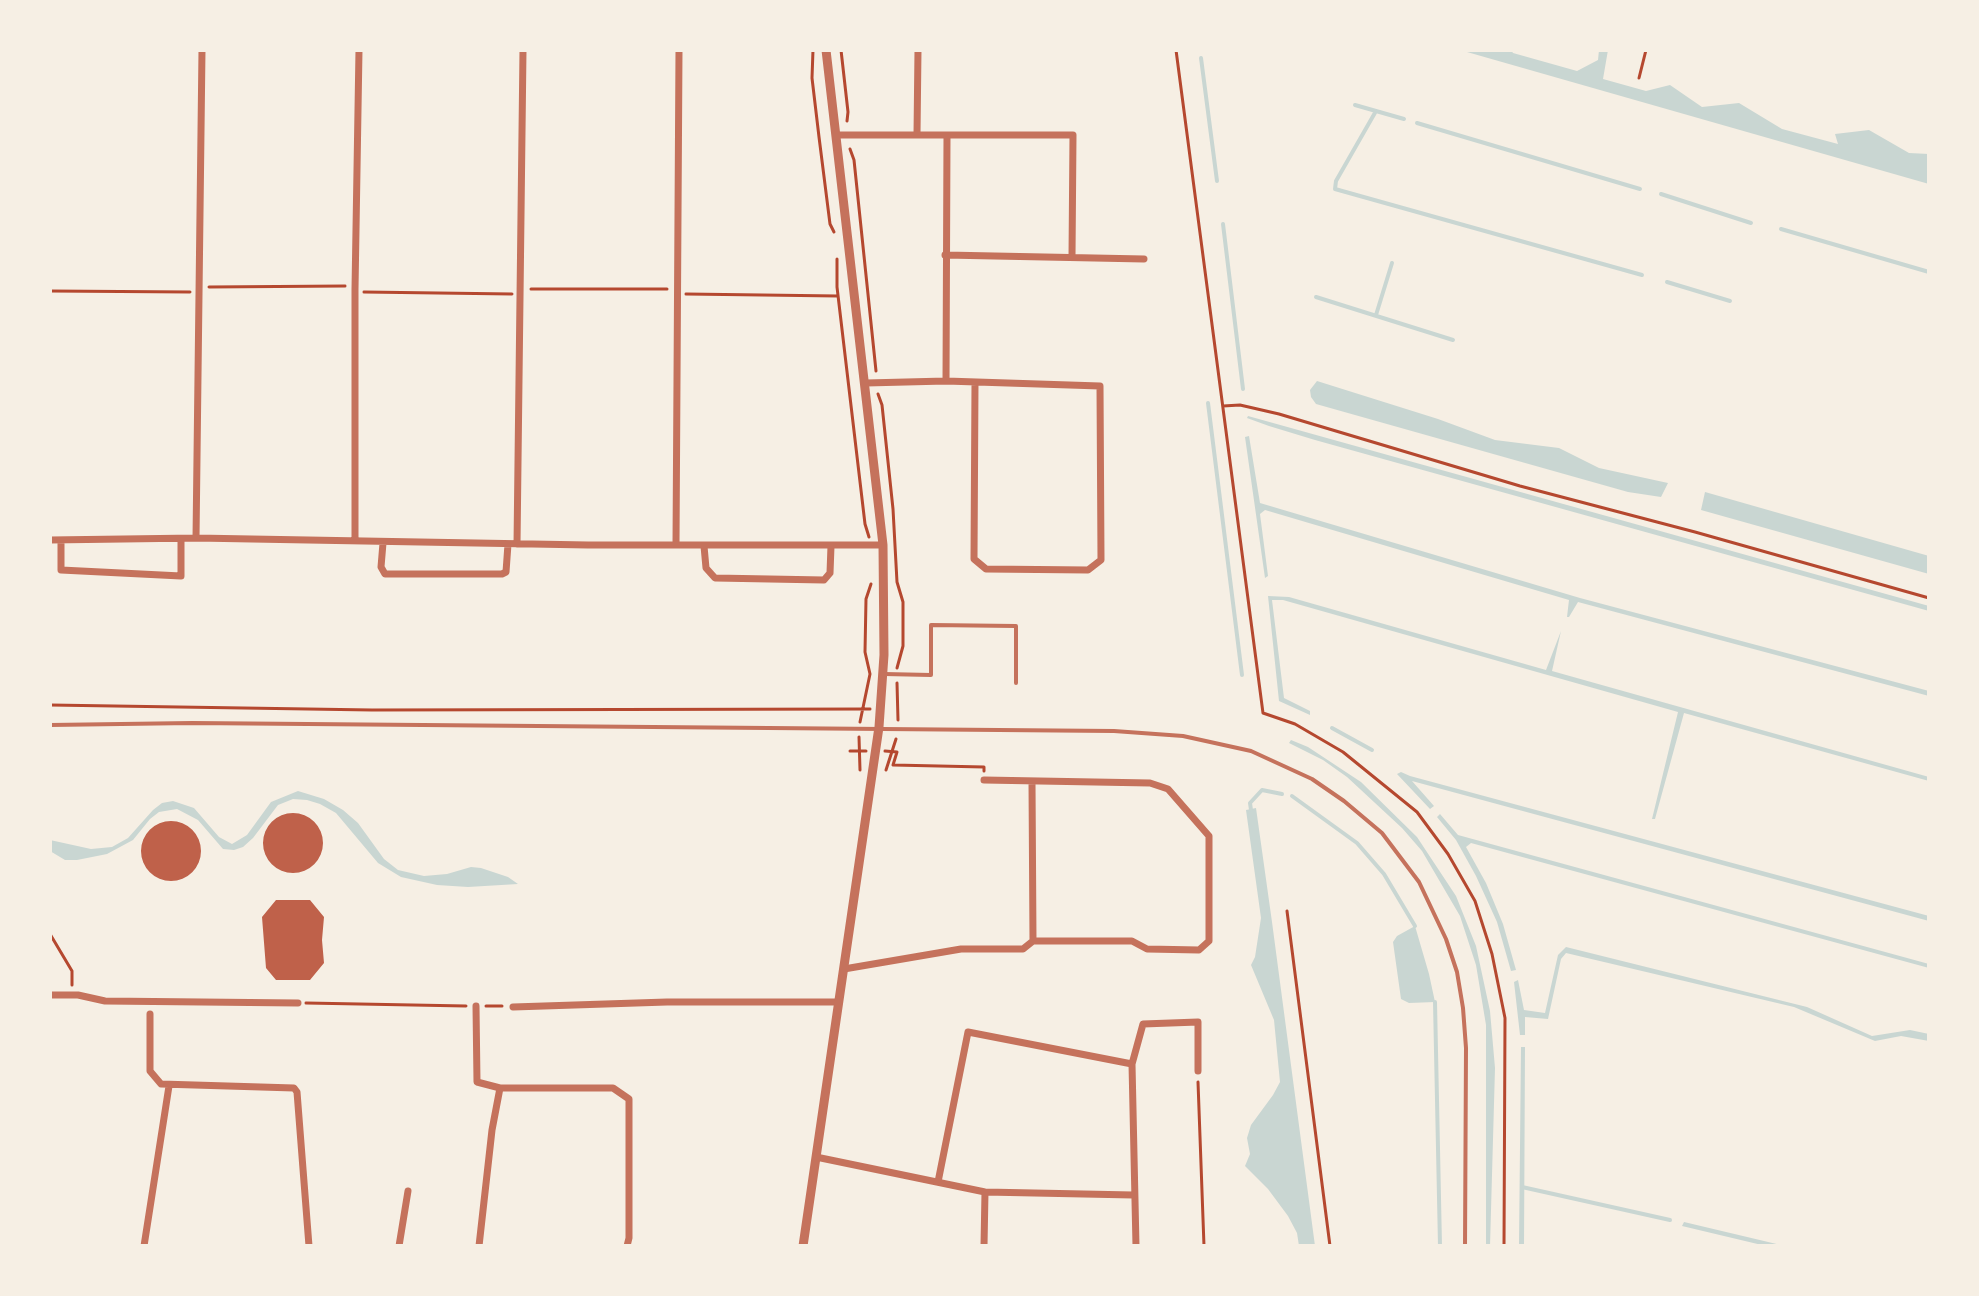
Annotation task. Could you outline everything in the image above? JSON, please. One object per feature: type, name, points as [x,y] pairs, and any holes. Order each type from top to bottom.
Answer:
[{"type":"street","points":[[196,538],[202,50]]},
{"type":"street","points":[[355,541],[359,50]]},
{"type":"street","points":[[383,543],[381,567],[385,574],[506,572],[513,544],[523,50]]},
{"type":"street","points":[[676,543],[679,50]]},
{"type":"street","points":[[803,1246],[879,727],[884,674],[883,545],[826,50]]},
{"type":"street","points":[[917,134],[918,50]]},
{"type":"street","points":[[836,135],[1073,135],[1072,257]]},
{"type":"street","points":[[946,381],[947,135]]},
{"type":"street","points":[[945,255],[1144,259]]},
{"type":"street","points":[[866,383],[946,381],[1100,386],[1101,560],[1088,570],[986,569],[974,559],[975,383]]},
{"type":"street","points":[[50,540],[196,538],[383,543],[883,545]]},
{"type":"street","points":[[61,541],[61,570],[181,576],[181,540]]},
{"type":"street","points":[[704,546],[706,568],[715,578],[824,580],[830,573],[831,546]]},
{"type":"street","points":[[844,969],[961,949],[1023,949],[1033,941],[1132,941],[1147,949],[1199,950],[1209,941],[1209,836],[1168,789],[1150,783],[984,780]]},
{"type":"street","points":[[1032,782],[1033,941]]},
{"type":"street","points":[[50,995],[78,995],[105,1001],[298,1003]]},
{"type":"street","points":[[513,1007],[667,1002],[838,1002]]},
{"type":"street","points":[[476,1006],[477,1082],[500,1088],[613,1088],[629,1099],[627,1246]]},
{"type":"street","points":[[150,1014],[150,1071],[161,1084],[294,1088],[297,1092],[309,1246]]},
{"type":"street","points":[[1136,1246],[1132,1064],[1143,1024],[1198,1022],[1198,1071]]},
{"type":"street","points":[[938,1182],[968,1032],[1132,1064]]},
{"type":"street","points":[[144,1246],[169,1086]]},
{"type":"street","points":[[479,1246],[500,1088]]},
{"type":"street","points":[[816,1157],[985,1192],[1133,1195]]},
{"type":"street","points":[[399,1246],[408,1191]]},
{"type":"street","points":[[984,1246],[985,1192]]},
{"type":"lane","points":[[884,674],[931,675],[931,625],[1016,626],[1016,683]]},
{"type":"lane","points":[[50,725],[879,727],[1156,732],[1218,742],[1277,761],[1312,779],[1382,833],[1419,882],[1446,939],[1457,972],[1466,1048],[1465,1246]]},
{"type":"path","points":[[813,50],[812,78],[829,218],[836,236]]},
{"type":"path","points":[[1176,50],[1263,713]]},
{"type":"path","points":[[1639,78],[1646,50]]},
{"type":"path","points":[[837,256],[838,296],[870,547]]},
{"type":"path","points":[[50,291],[189,292],[214,285],[345,286],[370,294],[666,289],[691,296],[838,296]]},
{"type":"path","points":[[1223,406],[1240,405],[1279,414],[1520,486],[1929,598]]},
{"type":"path","points":[[860,773],[859,727],[870,674],[865,652],[866,599],[871,585]]},
{"type":"path","points":[[50,705],[388,710],[881,709]]},
{"type":"path","points":[[897,752],[893,765],[984,767],[984,780]]},
{"type":"path","points":[[1287,911],[1330,1246]]},
{"type":"path","points":[[50,934],[72,971],[73,990]]},
{"type":"path","points":[[298,1003],[513,1007]]},
{"type":"path","points":[[1198,1071],[1204,1246]]},
{"type":"shaded area","points":[[1460,50],[1511,50],[1577,71],[1598,60],[1599,50],[1608,50],[1603,79],[1646,91],[1670,85],[1702,107],[1739,103],[1782,129],[1838,144],[1835,134],[1869,130],[1909,153],[1929,154],[1929,184]]},
{"type":"shaded area","points":[[1317,381],[1495,440],[1559,448],[1599,468],[1668,483],[1661,497],[1628,492],[1316,404],[1310,390]]},
{"type":"shaded area","points":[[1248,416],[1929,606],[1929,611],[1315,440]]},
{"type":"shaded area","points":[[1249,436],[1260,503],[1580,598],[1929,691],[1929,696],[1578,602],[1567,617],[1569,600],[1265,510],[1260,514],[1268,576],[1265,578],[1245,437]]},
{"type":"shaded area","points":[[1705,492],[1929,556],[1929,574],[1701,510]]},
{"type":"shaded area","points":[[1268,596],[1289,597],[1546,670],[1561,631],[1552,671],[1929,777],[1929,781],[1684,713],[1655,819],[1652,819],[1678,712],[1283,600],[1272,600],[1284,698],[1310,711],[1310,715],[1279,701]]},
{"type":"shaded area","points":[[1291,740],[1308,747],[1361,782],[1417,837],[1456,896],[1476,946],[1490,1011],[1495,1068],[1490,1246],[1486,1246],[1486,1025],[1476,965],[1460,916],[1422,851],[1402,828],[1347,777],[1323,760],[1289,743]]},
{"type":"shaded area","points":[[1401,772],[1929,916],[1929,921],[1412,781],[1434,806],[1430,809],[1397,774]]},
{"type":"shaded area","points":[[298,791],[324,799],[343,810],[358,823],[384,859],[398,870],[424,876],[481,868],[508,877],[518,884],[468,887],[437,885],[401,877],[378,863],[336,813],[320,804],[293,799],[278,805],[253,838],[234,850],[223,849],[198,820],[177,809],[159,812],[133,840],[107,854],[65,860],[50,851],[50,840],[91,849],[112,847],[128,838],[162,803],[173,801],[194,808],[219,837],[232,844],[247,835],[271,802]]},
{"type":"shaded area","points":[[1256,808],[1315,1246],[1299,1246],[1297,1233],[1288,1216],[1268,1189],[1245,1166],[1250,1154],[1247,1138],[1251,1125],[1280,1082],[1274,1020],[1251,965],[1261,918],[1246,810]]},
{"type":"shaded area","points":[[1440,814],[1458,835],[1929,964],[1929,968],[1471,843],[1466,847],[1486,883],[1503,924],[1516,970],[1511,971],[1497,922],[1456,840],[1437,817]]},
{"type":"shaded area","points":[[1415,926],[1435,1002],[1409,1003],[1401,999],[1393,942],[1397,936]]},
{"type":"shaded area","points":[[1566,947],[1807,1007],[1872,1036],[1910,1030],[1929,1034],[1929,1041],[1901,1036],[1875,1041],[1794,1007],[1566,953],[1561,959],[1548,1019],[1525,1017],[1525,1035],[1520,1035],[1514,982],[1518,980],[1524,1010],[1545,1013],[1558,955]]},
{"type":"shaded area","points":[[1521,1047],[1525,1047],[1524,1246],[1519,1246]]},
{"type":"shaded area","points":[[1684,1222],[1785,1246],[1766,1246],[1682,1226]]},
{"type":"building","points":[[293,813],[304,815],[314,822],[321,832],[321,854],[314,864],[304,871],[293,873],[282,871],[272,864],[265,854],[263,843],[265,832],[272,822],[282,815]]},
{"type":"building","points":[[171,821],[182,823],[192,830],[199,840],[199,862],[192,872],[182,879],[171,881],[160,879],[150,872],[143,862],[141,851],[143,840],[150,830],[160,823]]},
{"type":"building","points":[[276,900],[310,900],[324,917],[324,963],[310,980],[276,980],[266,968],[262,917]]},
{"type":"waterway","points":[[1201,58],[1217,181]]},
{"type":"waterway","points":[[1355,105],[1404,119]]},
{"type":"waterway","points":[[1376,111],[1336,181],[1335,189],[1642,275]]},
{"type":"waterway","points":[[1417,123],[1640,189]]},
{"type":"waterway","points":[[1661,194],[1751,223]]},
{"type":"waterway","points":[[1223,224],[1243,389]]},
{"type":"waterway","points":[[1781,229],[1929,272]]},
{"type":"waterway","points":[[1376,315],[1392,263]]},
{"type":"waterway","points":[[1667,282],[1730,301]]},
{"type":"waterway","points":[[1316,297],[1453,340]]},
{"type":"waterway","points":[[1208,403],[1242,675]]},
{"type":"waterway","points":[[1332,728],[1372,750]]},
{"type":"waterway","points":[[1251,810],[1250,803],[1262,790],[1282,794]]},
{"type":"waterway","points":[[1292,796],[1357,843],[1384,874],[1415,926]]},
{"type":"waterway","points":[[1435,1002],[1440,1246]]},
{"type":"waterway","points":[[1522,1187],[1670,1220]]}]
